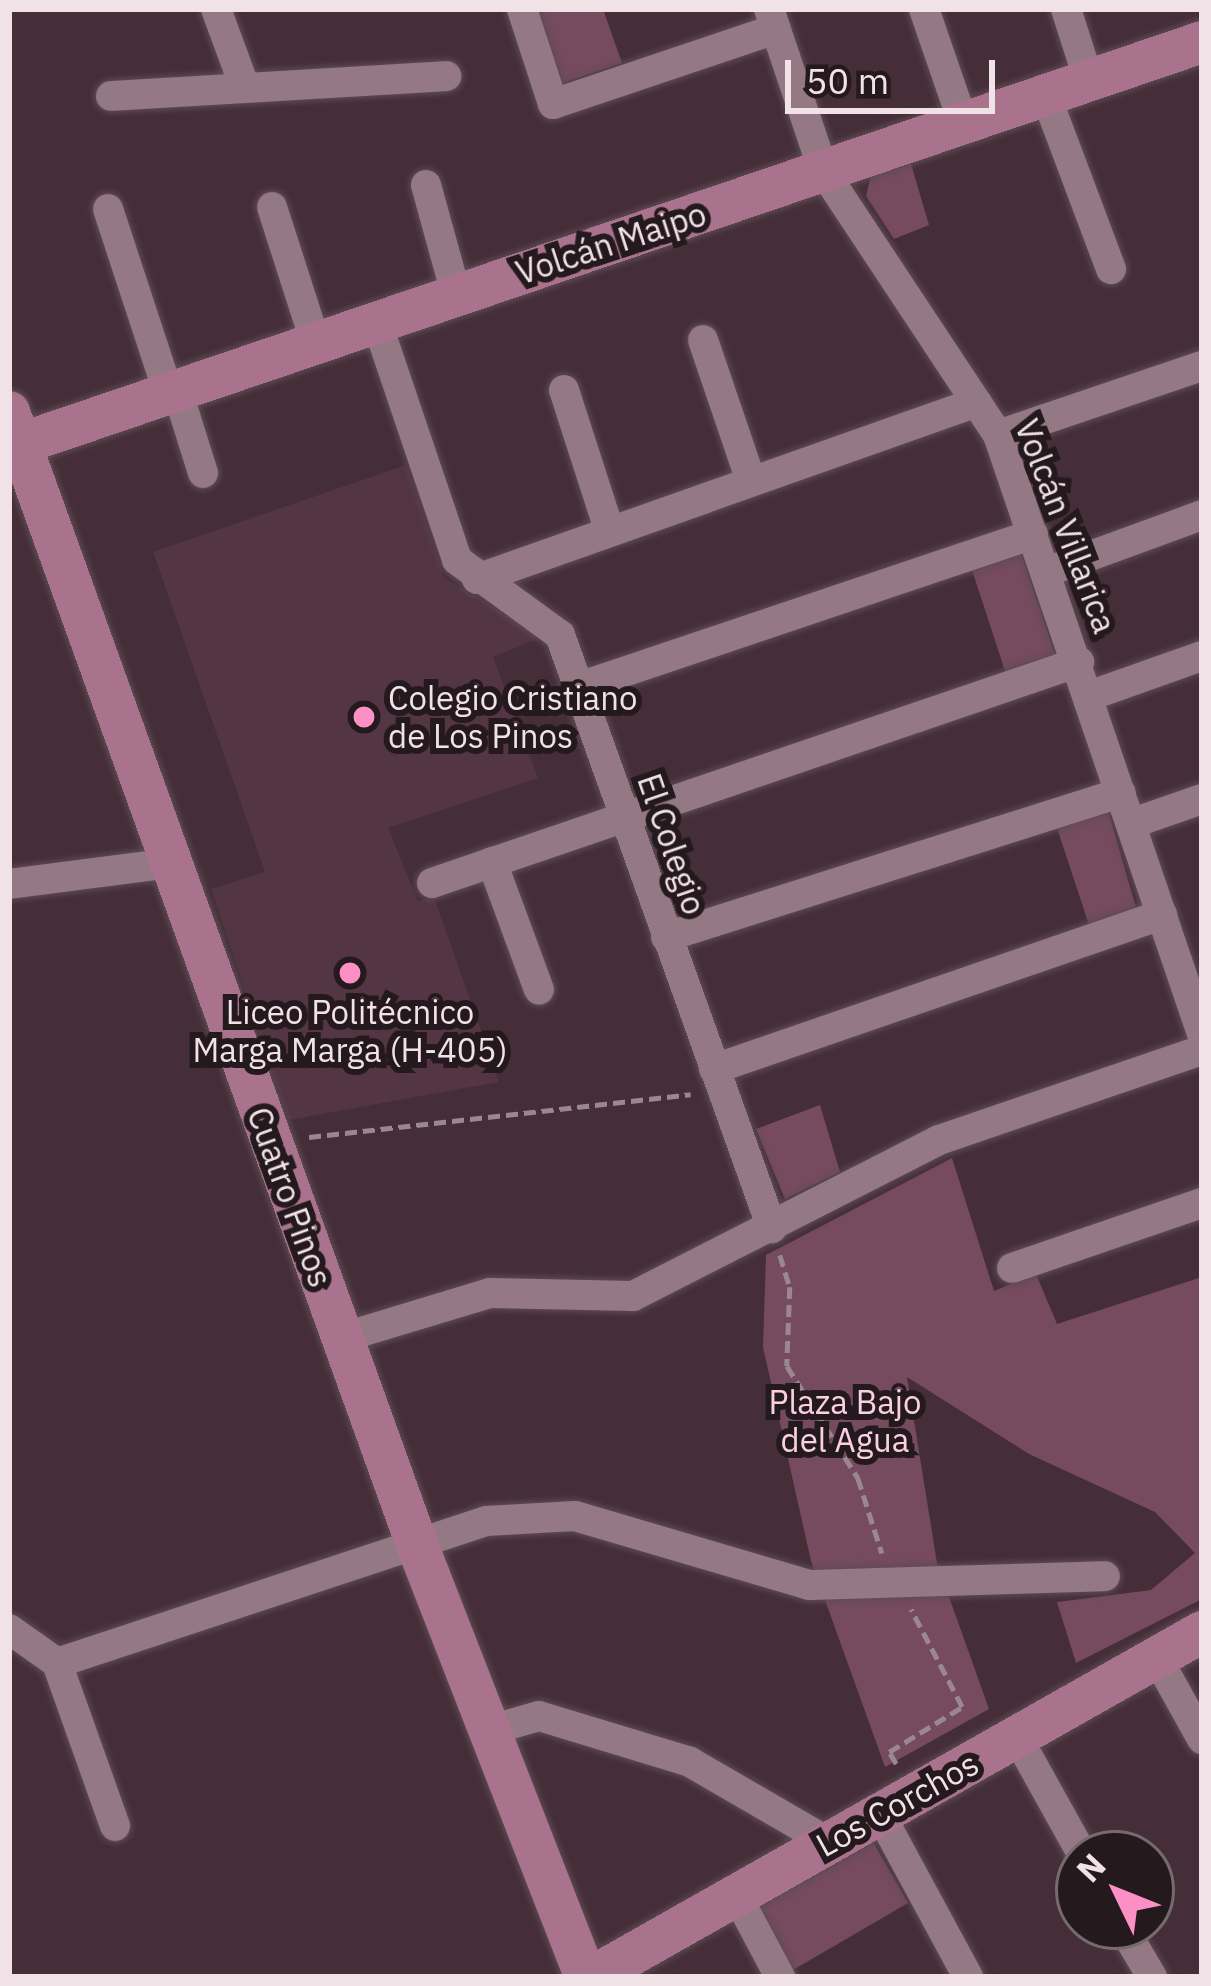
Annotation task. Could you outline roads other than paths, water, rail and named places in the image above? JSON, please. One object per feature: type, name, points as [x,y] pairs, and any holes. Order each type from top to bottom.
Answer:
[{"type":"street","points":[[216,9],[245,88]]},
{"type":"street","points":[[522,9],[554,104],[773,19]]},
{"type":"street","points":[[924,9],[964,125]]},
{"type":"street","points":[[1066,9],[1089,81]]},
{"type":"street","name":"Volcán Villarica","points":[[773,19],[824,172],[998,435],[1049,571],[1162,914],[1188,946],[1202,1034]]},
{"type":"street","name":"Volcán Maipo","points":[[14,428],[173,391],[1202,42]]},
{"type":"street","points":[[112,96],[446,76]]},
{"type":"street","points":[[1046,96],[1111,268]]},
{"type":"street","points":[[426,185],[456,294]]},
{"type":"street","points":[[272,207],[316,344]]},
{"type":"street","points":[[108,209],[203,473]]},
{"type":"street","name":"El Colegio","points":[[377,323],[457,560],[476,579],[560,635],[772,1228]]},
{"type":"street","points":[[703,340],[750,478]]},
{"type":"street","points":[[998,435],[1202,365]]},
{"type":"street","points":[[563,390],[608,526]]},
{"type":"street","points":[[476,579],[608,526],[977,402]]},
{"type":"street","name":"Cuatro Pinos","points":[[14,428],[416,1542],[589,1977]]},
{"type":"street","points":[[1049,571],[1202,514]]},
{"type":"street","points":[[579,687],[1034,534]]},
{"type":"street","points":[[1089,696],[1202,656]]},
{"type":"street","points":[[432,884],[1078,662]]},
{"type":"street","points":[[666,937],[1121,793]]},
{"type":"street","points":[[1133,823],[1202,799]]},
{"type":"street","points":[[492,862],[539,990]]},
{"type":"street","points":[[9,884],[171,863]]},
{"type":"street","points":[[717,1080],[1162,914]]},
{"type":"street","points":[[341,1338],[490,1293],[633,1296],[939,1140],[1202,1050]]},
{"type":"street","points":[[1012,1268],[1202,1203]]},
{"type":"street","points":[[57,1663],[486,1522],[574,1516],[809,1585],[893,1589],[1106,1576]]},
{"type":"street","points":[[9,1629],[57,1663],[116,1826]]},
{"type":"street","name":"Los Corchos","points":[[589,1977],[1202,1632]]},
{"type":"street","points":[[1157,1658],[1202,1739]]},
{"type":"street","points":[[490,1730],[539,1716],[690,1762],[828,1842]]},
{"type":"street","points":[[1017,1738],[1069,1830]]},
{"type":"street","points":[[897,1804],[968,1977]]},
{"type":"street","points":[[737,1896],[780,1977]]},
{"type":"street","points":[[1136,1950],[1152,1977]]},
{"type":"place","name":"Colegio Cristiano de Los Pinos","points":[[364,717]]},
{"type":"place","name":"Liceo Politécnico Marga Marga (H-405)","points":[[350,973]]},
{"type":"park label","name":"Plaza Bajo del Agua","points":[[845,1421]]}]
